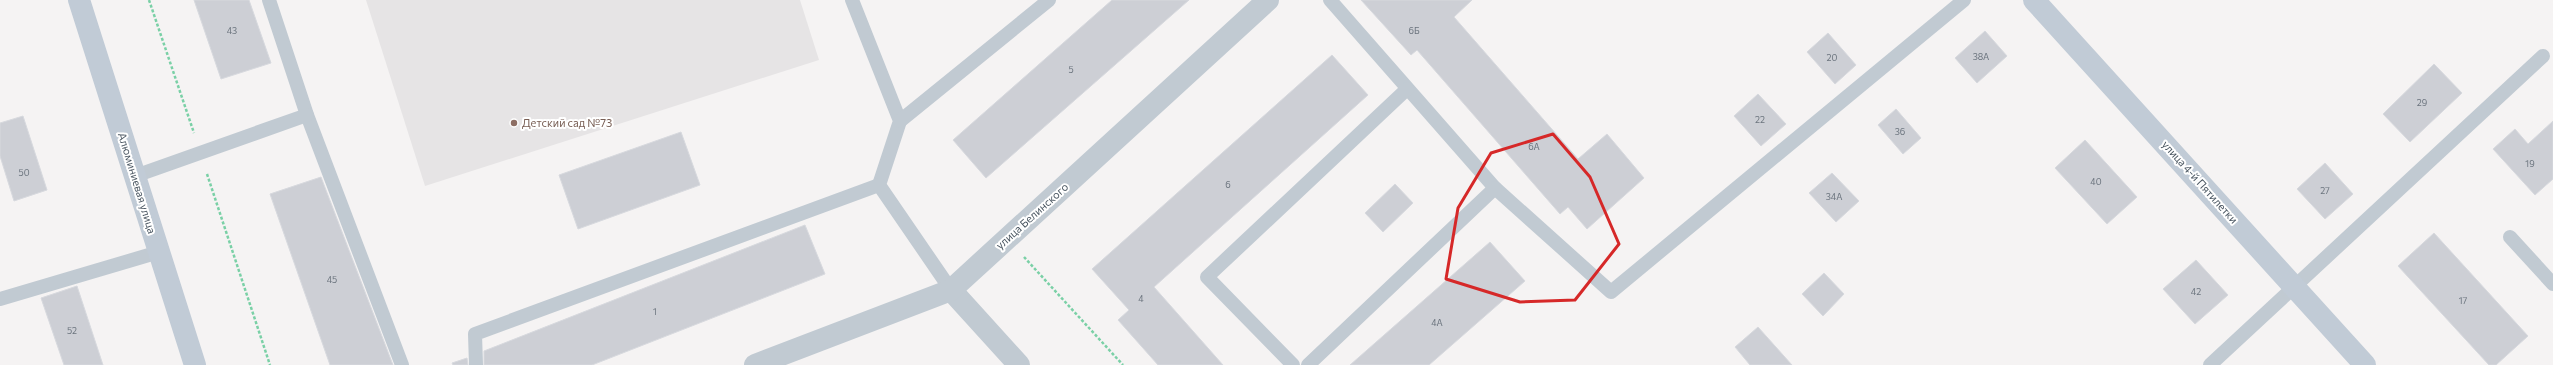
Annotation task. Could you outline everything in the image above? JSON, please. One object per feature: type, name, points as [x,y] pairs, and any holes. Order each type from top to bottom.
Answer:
[{"type":"street","name":"Алюминиевая улица","points":[[79,0],[195,365]]},
{"type":"street","name":"улица Белинского","points":[[755,365],[951,290],[1268,0]]},
{"type":"street","name":"улица 4-й Пятилетки","points":[[2034,0],[2365,365]]},
{"type":"street","points":[[951,290],[1019,365]]},
{"type":"lane","points":[[269,0],[307,115],[402,365]]},
{"type":"lane","points":[[852,0],[900,121]]},
{"type":"lane","points":[[879,184],[900,121],[1049,0]]},
{"type":"lane","points":[[1330,0],[1495,188],[1611,292],[1964,0]]},
{"type":"lane","points":[[2210,365],[2279,299],[2295,287],[2543,56]]},
{"type":"lane","points":[[1293,365],[1206,278],[1407,89]]},
{"type":"lane","points":[[135,176],[307,115]]},
{"type":"lane","points":[[879,184],[951,290]]},
{"type":"lane","points":[[476,365],[474,334],[879,184]]},
{"type":"lane","points":[[1308,365],[1495,188]]},
{"type":"lane","points":[[2510,237],[2553,284]]},
{"type":"lane","points":[[0,299],[159,252]]},
{"type":"path","points":[[149,0],[270,365]]},
{"type":"path","points":[[1007,239],[1123,365]]},
{"type":"highlighted area","points":[[1553,134],[1590,177],[1619,244],[1575,300],[1520,302],[1446,279],[1458,208],[1491,153]]},
{"type":"shaded area","name":"Детский сад №73","points":[[366,0],[800,0],[819,60],[425,186]]},
{"type":"building","points":[[194,0],[249,0],[271,63],[221,79]]},
{"type":"building","points":[[1112,0],[1189,0],[986,178],[953,140]]},
{"type":"building","points":[[1361,0],[1472,0],[1454,17],[1578,159],[1607,134],[1644,178],[1587,229],[1568,207],[1560,214],[1417,50],[1411,55]]},
{"type":"building","points":[[1985,31],[2007,56],[1977,83],[1955,58]]},
{"type":"building","points":[[1828,33],[1856,65],[1835,84],[1807,52]]},
{"type":"building","points":[[1332,55],[1368,95],[1154,287],[1223,365],[1158,365],[1118,320],[1129,310],[1092,269]]},
{"type":"building","points":[[2434,64],[2462,93],[2410,142],[2383,114]]},
{"type":"building","points":[[1758,94],[1786,124],[1761,146],[1734,116]]},
{"type":"building","points":[[1896,109],[1921,138],[1903,154],[1878,125]]},
{"type":"building","points":[[23,116],[47,190],[14,201],[0,156],[0,123]]},
{"type":"building","points":[[2553,121],[2553,179],[2535,195],[2493,149],[2515,129],[2528,144]]},
{"type":"building","points":[[681,132],[700,185],[578,229],[559,175]]},
{"type":"building","points":[[2085,140],[2137,197],[2107,224],[2055,168]]},
{"type":"building","points":[[2325,163],[2353,194],[2325,219],[2297,189]]},
{"type":"building","points":[[1832,173],[1859,201],[1836,222],[1809,193]]},
{"type":"building","points":[[321,177],[393,365],[330,365],[270,194]]},
{"type":"building","points":[[1395,184],[1413,203],[1383,232],[1365,213]]},
{"type":"building","points":[[805,225],[825,274],[592,365],[484,365],[484,351]]},
{"type":"building","points":[[2434,233],[2528,336],[2496,365],[2489,365],[2398,266]]},
{"type":"building","points":[[1490,242],[1525,281],[1429,365],[1350,365]]},
{"type":"building","points":[[2196,260],[2228,295],[2195,324],[2163,289]]},
{"type":"building","points":[[1824,273],[1844,294],[1823,316],[1802,294]]},
{"type":"building","points":[[77,286],[103,365],[64,365],[41,298]]},
{"type":"building","points":[[1758,327],[1792,365],[1750,365],[1735,347]]},
{"type":"building","points":[[467,358],[468,365],[453,365],[452,363]]},
{"type":"place","name":"Детский сад №73","points":[[514,123]]}]
